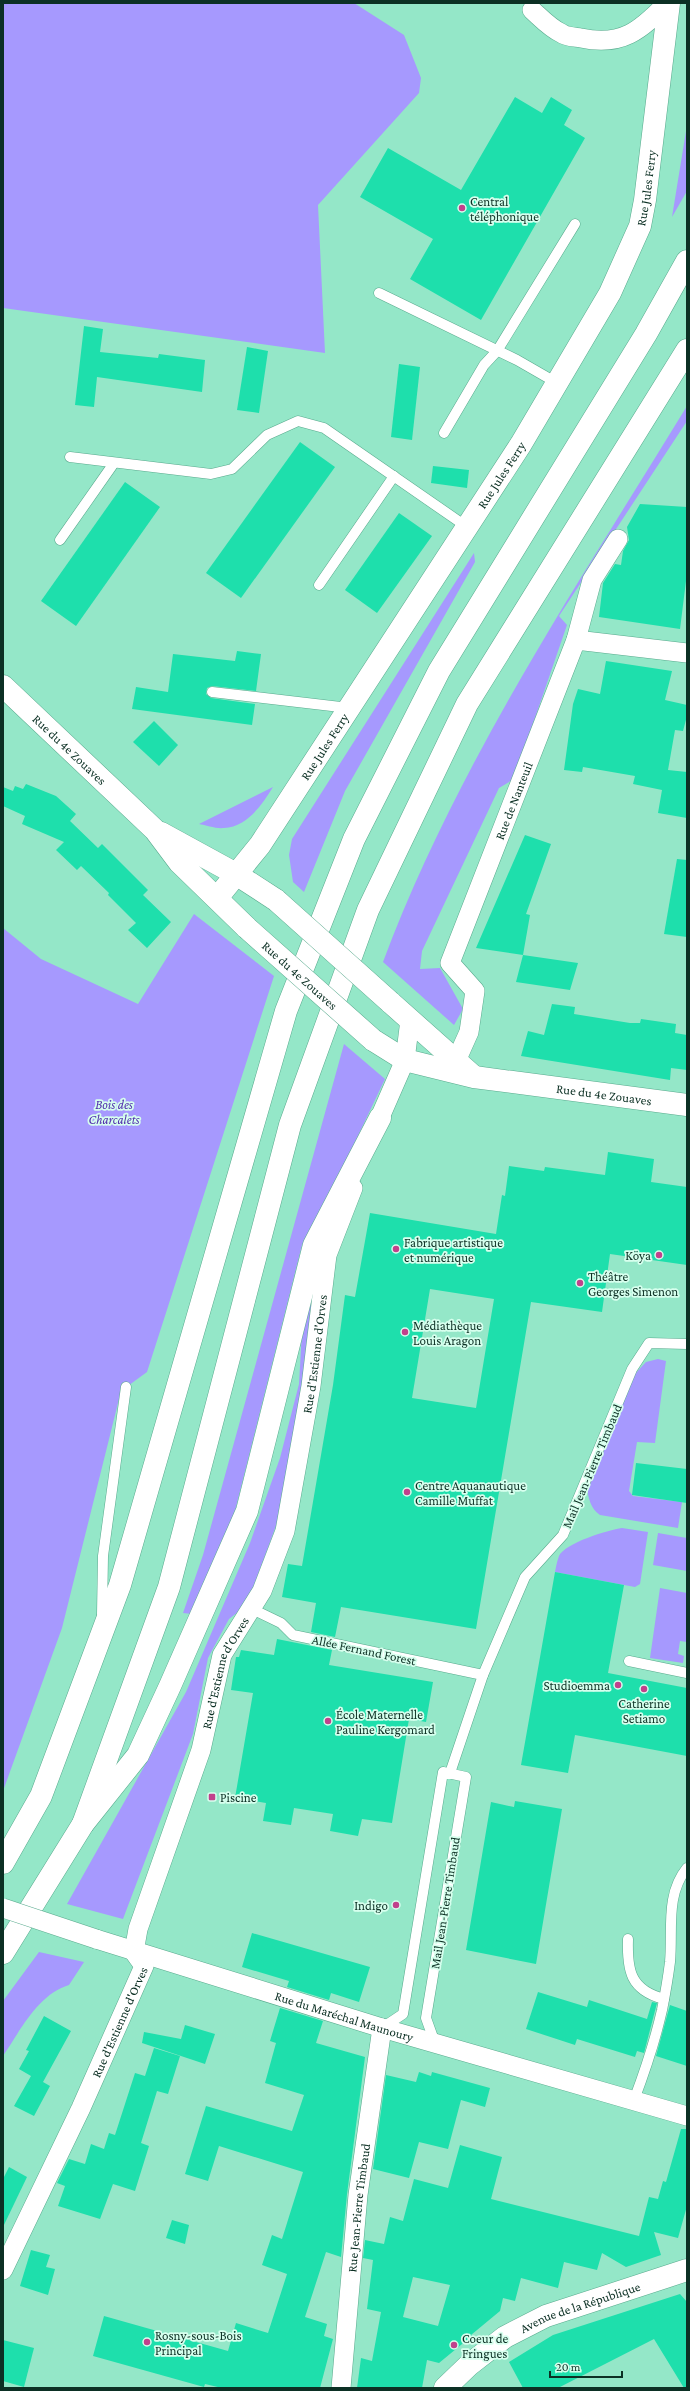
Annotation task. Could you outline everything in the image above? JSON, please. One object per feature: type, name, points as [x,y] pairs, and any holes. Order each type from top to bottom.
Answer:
[{"type":"main road","name":"Rue Jules Ferry","points":[[217,898],[260,845],[522,444],[610,293],[640,226],[650,172],[668,3]]},
{"type":"main road","points":[[3,1863],[42,1796],[120,1585],[286,1011],[354,838],[439,671],[646,334],[687,261]]},
{"type":"main road","points":[[83,1824],[169,1587],[290,1125],[368,910],[467,704],[687,350]]},
{"type":"main road","name":"Rue du 4e Zouaves","points":[[3,686],[155,830],[179,862],[247,928],[373,1040],[405,1060],[474,1077],[687,1105]]},
{"type":"main road","name":"Rue du 4e Zouaves","points":[[155,830],[236,874],[276,900],[474,1077]]},
{"type":"main road","points":[[3,1953],[83,1824],[138,1756],[247,1511],[314,1245],[380,1118]]},
{"type":"main road","name":"Avenue de la République","points":[[444,2388],[469,2365],[505,2337],[546,2316],[687,2270]]},
{"type":"street","points":[[529,7],[561,34],[593,41],[618,39],[632,34],[644,26],[668,3]]},
{"type":"street","points":[[618,539],[592,580],[576,640],[687,653]]},
{"type":"street","name":"Rue de Nanteuil","points":[[456,1061],[469,1032],[475,991],[450,963],[576,640]]},
{"type":"street","name":"Rue d'Estienne d'Orves","points":[[3,2270],[81,2108],[144,1966],[134,1952],[138,1929],[200,1750],[222,1655],[262,1591],[285,1531],[311,1386],[327,1256],[380,1118],[405,1060],[410,1020]]},
{"type":"street","name":"Rue du Maréchal Maunoury","points":[[3,1908],[134,1952],[382,2028],[687,2116]]},
{"type":"street","name":"Rue Jean-Pierre Timbaud","points":[[341,2388],[358,2195],[382,2028]]},
{"type":"lane","points":[[444,433],[484,365],[497,351],[575,224]]},
{"type":"lane","points":[[379,293],[497,351],[557,383]]},
{"type":"lane","points":[[70,457],[211,474],[232,469],[267,435],[298,421],[324,428],[467,527]]},
{"type":"lane","points":[[60,540],[114,463]]},
{"type":"lane","points":[[319,585],[394,476]]},
{"type":"lane","points":[[212,692],[350,708]]},
{"type":"lane","name":"Mail Jean-Pierre Timbaud","points":[[450,1773],[483,1675],[525,1577],[563,1535],[632,1369],[649,1343],[687,1344]]},
{"type":"lane","points":[[102,1636],[103,1556],[126,1387]]},
{"type":"lane","name":"Allée Fernand Forest","points":[[252,1609],[281,1624],[293,1635],[483,1675]]},
{"type":"lane","points":[[629,1661],[687,1673]]},
{"type":"lane","name":"Mail Jean-Pierre Timbaud","points":[[382,2028],[403,2014],[444,1772],[466,1777],[426,2018],[435,2043]]},
{"type":"lane","points":[[634,2100],[643,2077],[664,1999],[670,1962],[670,1915],[676,1884],[687,1868]]},
{"type":"lane","points":[[628,1939],[627,1963],[634,1983],[650,1995],[664,1999]]},
{"type":"green space","points":[[3,3],[354,3],[404,35],[421,78],[419,93],[318,205],[325,353],[3,308]]},
{"type":"green space","points":[[687,125],[687,191],[672,217]]},
{"type":"green space","points":[[687,406],[687,421],[559,616],[567,625],[514,779],[499,788],[422,951],[420,969],[440,968],[463,1009],[454,1025],[383,962],[413,889],[446,817],[483,747],[562,609]]},
{"type":"green space","points":[[474,553],[475,562],[345,791],[304,892],[293,882],[289,855],[292,839]]},
{"type":"green space","points":[[273,787],[259,808],[240,824],[232,827],[221,828],[199,824]]},
{"type":"green space","name":"Bois des Charcalets","points":[[194,914],[274,976],[147,1372],[121,1391],[62,1628],[3,1791],[3,928],[41,959],[138,1004]]},
{"type":"green space","points":[[344,1044],[385,1079],[346,1161],[302,1245],[235,1511],[192,1614],[183,1613],[203,1555]]},
{"type":"green space","points":[[315,1265],[304,1388],[277,1523],[247,1605],[229,1619],[208,1658],[193,1734],[123,1919],[67,1904],[186,1692],[250,1543],[280,1458],[299,1384],[303,1313]]},
{"type":"green space","points":[[658,1359],[666,1361],[655,1443],[637,1442],[629,1491],[633,1496],[682,1502],[678,1528],[600,1515],[592,1506],[587,1491],[587,1487],[634,1375],[646,1362]]},
{"type":"green space","points":[[622,1528],[648,1532],[640,1584],[635,1587],[555,1572],[559,1556],[569,1546],[597,1534]]},
{"type":"green space","points":[[658,1533],[687,1538],[687,1571],[653,1565]]},
{"type":"green space","points":[[660,1588],[687,1593],[687,1642],[680,1641],[678,1654],[684,1656],[683,1663],[650,1658]]},
{"type":"green space","points":[[39,1952],[84,1962],[69,1985],[48,1996],[31,2014],[3,2056],[3,2001]]},
{"type":"building","name":"Central téléphonique","points":[[515,97],[542,113],[551,97],[572,110],[564,125],[585,138],[481,320],[410,279],[433,239],[360,197],[388,148],[461,190]]},
{"type":"building","points":[[84,326],[103,329],[100,352],[158,358],[159,354],[205,360],[202,392],[97,377],[94,407],[75,405]]},
{"type":"building","points":[[247,347],[268,351],[259,413],[237,410]]},
{"type":"building","points":[[399,364],[420,367],[412,440],[391,437]]},
{"type":"building","points":[[300,442],[335,467],[241,598],[206,573]]},
{"type":"building","points":[[433,466],[469,470],[467,488],[431,483]]},
{"type":"building","points":[[125,482],[160,507],[76,626],[41,601]]},
{"type":"building","points":[[640,504],[687,507],[687,573],[680,629],[599,617],[603,583],[615,564],[621,565],[623,551],[629,540],[627,527]]},
{"type":"building","points":[[399,513],[432,536],[377,613],[345,590]]},
{"type":"building","points":[[237,651],[261,654],[256,691],[212,686],[207,688],[206,694],[211,698],[255,704],[252,725],[132,709],[136,687],[168,692],[173,654],[235,661]]},
{"type":"building","points":[[606,661],[672,671],[665,700],[687,705],[687,716],[683,731],[675,730],[668,770],[687,772],[687,818],[658,813],[662,790],[633,784],[635,776],[583,767],[582,772],[564,770],[573,704],[578,689],[600,694]]},
{"type":"building","points":[[154,721],[178,745],[159,766],[133,742]]},
{"type":"building","points":[[26,784],[56,796],[76,814],[70,821],[98,848],[102,844],[148,890],[143,895],[171,922],[147,948],[128,930],[136,923],[108,895],[109,893],[81,866],[77,870],[56,850],[64,842],[22,824],[25,816],[3,806],[3,787],[13,791],[15,786],[23,789]]},
{"type":"building","points":[[525,835],[551,844],[526,914],[530,915],[523,955],[476,948]]},
{"type":"building","points":[[677,859],[687,860],[687,937],[664,934]]},
{"type":"building","points":[[523,955],[578,963],[570,990],[516,982]]},
{"type":"building","points":[[552,1004],[575,1007],[574,1014],[630,1023],[640,1023],[641,1019],[676,1024],[675,1033],[687,1035],[687,1070],[671,1068],[670,1080],[521,1056],[528,1031],[544,1035]]},
{"type":"building","points":[[608,1152],[654,1159],[651,1182],[687,1187],[687,1265],[610,1254],[602,1312],[531,1302],[476,1629],[341,1607],[335,1637],[311,1632],[316,1603],[282,1597],[288,1564],[302,1566],[333,1385],[345,1295],[355,1297],[370,1213],[496,1234],[502,1195],[505,1196],[509,1166],[544,1171],[545,1167],[605,1175]],"holes":[[[430,1289],[494,1299],[476,1408],[412,1398]]]},
{"type":"building","points":[[636,1463],[687,1469],[687,1503],[632,1495]]},
{"type":"building","points":[[555,1572],[624,1585],[608,1673],[687,1688],[687,1756],[575,1735],[568,1773],[521,1765]]},
{"type":"building","points":[[277,1639],[332,1650],[329,1665],[433,1682],[426,1722],[409,1719],[392,1823],[362,1819],[358,1836],[330,1831],[333,1814],[294,1808],[291,1825],[263,1821],[266,1803],[235,1798],[253,1693],[231,1690],[236,1657],[239,1657],[241,1650],[274,1655]]},
{"type":"building","points":[[515,1801],[562,1809],[536,1964],[466,1950],[491,1802],[514,1807]]},
{"type":"building","points":[[252,1933],[370,1967],[359,2002],[331,1993],[329,2000],[287,1987],[289,1981],[242,1967]]},
{"type":"building","points":[[538,1992],[587,2007],[589,2000],[647,2019],[652,2002],[657,2003],[644,2053],[637,2051],[635,2057],[577,2039],[575,2045],[526,2029]]},
{"type":"building","points":[[670,2005],[687,2011],[687,2066],[656,2056]]},
{"type":"building","points":[[280,2008],[323,2021],[316,2043],[365,2057],[347,2194],[341,2257],[326,2252],[305,2317],[327,2324],[324,2336],[333,2339],[320,2388],[222,2388],[205,2384],[204,2387],[93,2356],[104,2316],[228,2351],[236,2323],[268,2333],[287,2274],[262,2265],[272,2235],[282,2239],[303,2172],[219,2146],[208,2181],[185,2174],[206,2106],[292,2131],[304,2095],[265,2083],[276,2043],[270,2041]]},
{"type":"building","points":[[44,2016],[71,2031],[43,2082],[50,2086],[34,2116],[14,2106],[31,2076],[19,2069],[29,2051],[26,2050]]},
{"type":"building","points":[[185,2025],[215,2034],[205,2064],[142,2043],[144,2032],[181,2039]]},
{"type":"building","points":[[154,2048],[180,2056],[168,2094],[157,2091],[141,2143],[149,2146],[135,2191],[113,2184],[100,2219],[58,2206],[65,2186],[57,2183],[69,2159],[85,2164],[91,2144],[104,2149],[109,2133],[115,2135],[135,2073],[145,2076]]},
{"type":"building","points":[[419,2072],[431,2076],[432,2072],[490,2088],[485,2107],[461,2100],[448,2149],[419,2142],[409,2178],[373,2169],[386,2075],[416,2082]]},
{"type":"building","points":[[681,2129],[687,2129],[687,2206],[678,2238],[654,2232],[661,2255],[626,2267],[602,2253],[597,2270],[564,2262],[558,2288],[521,2278],[515,2301],[503,2298],[500,2311],[439,2363],[427,2360],[422,2388],[357,2388],[361,2358],[372,2361],[381,2312],[367,2309],[373,2260],[363,2258],[365,2240],[384,2244],[390,2217],[403,2221],[414,2179],[448,2188],[460,2145],[502,2157],[491,2199],[639,2236],[649,2197],[658,2199],[663,2181],[666,2182]],"holes":[[[413,2277],[450,2285],[438,2326],[403,2317]]]},
{"type":"building","points":[[9,2167],[27,2177],[3,2227],[3,2179]]},
{"type":"building","points":[[172,2220],[189,2225],[185,2244],[166,2238]]},
{"type":"building","points":[[31,2250],[50,2255],[46,2267],[55,2269],[48,2295],[20,2286]]},
{"type":"building","points":[[680,2294],[687,2302],[687,2388],[684,2388],[654,2339],[558,2388],[523,2388],[509,2362],[553,2335]]},
{"type":"building","points":[[3,2340],[34,2348],[24,2387],[3,2381]]},
{"type":"place","name":"Central téléphonique","points":[[462,208]]},
{"type":"place","name":"Fabrique artistique et numérique","points":[[396,1249]]},
{"type":"place","name":"Köya","points":[[659,1255]]},
{"type":"place","name":"Théâtre Georges Simenon","points":[[580,1283]]},
{"type":"place","name":"Médiathèque Louis Aragon","points":[[405,1332]]},
{"type":"place","name":"Centre Aquanautique Camille Muffat","points":[[407,1492]]},
{"type":"place","name":"Studioemma","points":[[618,1685]]},
{"type":"place","name":"Catherine Setiamo","points":[[644,1689]]},
{"type":"place","name":"École Maternelle Pauline Kergomard","points":[[328,1721]]},
{"type":"place","name":"Piscine","points":[[212,1797]]},
{"type":"place","name":"Indigo","points":[[396,1905]]},
{"type":"place","name":"Rosny-sous-Bois Principal","points":[[147,2342]]},
{"type":"place","name":"Coeur de Fringues","points":[[454,2345]]}]
